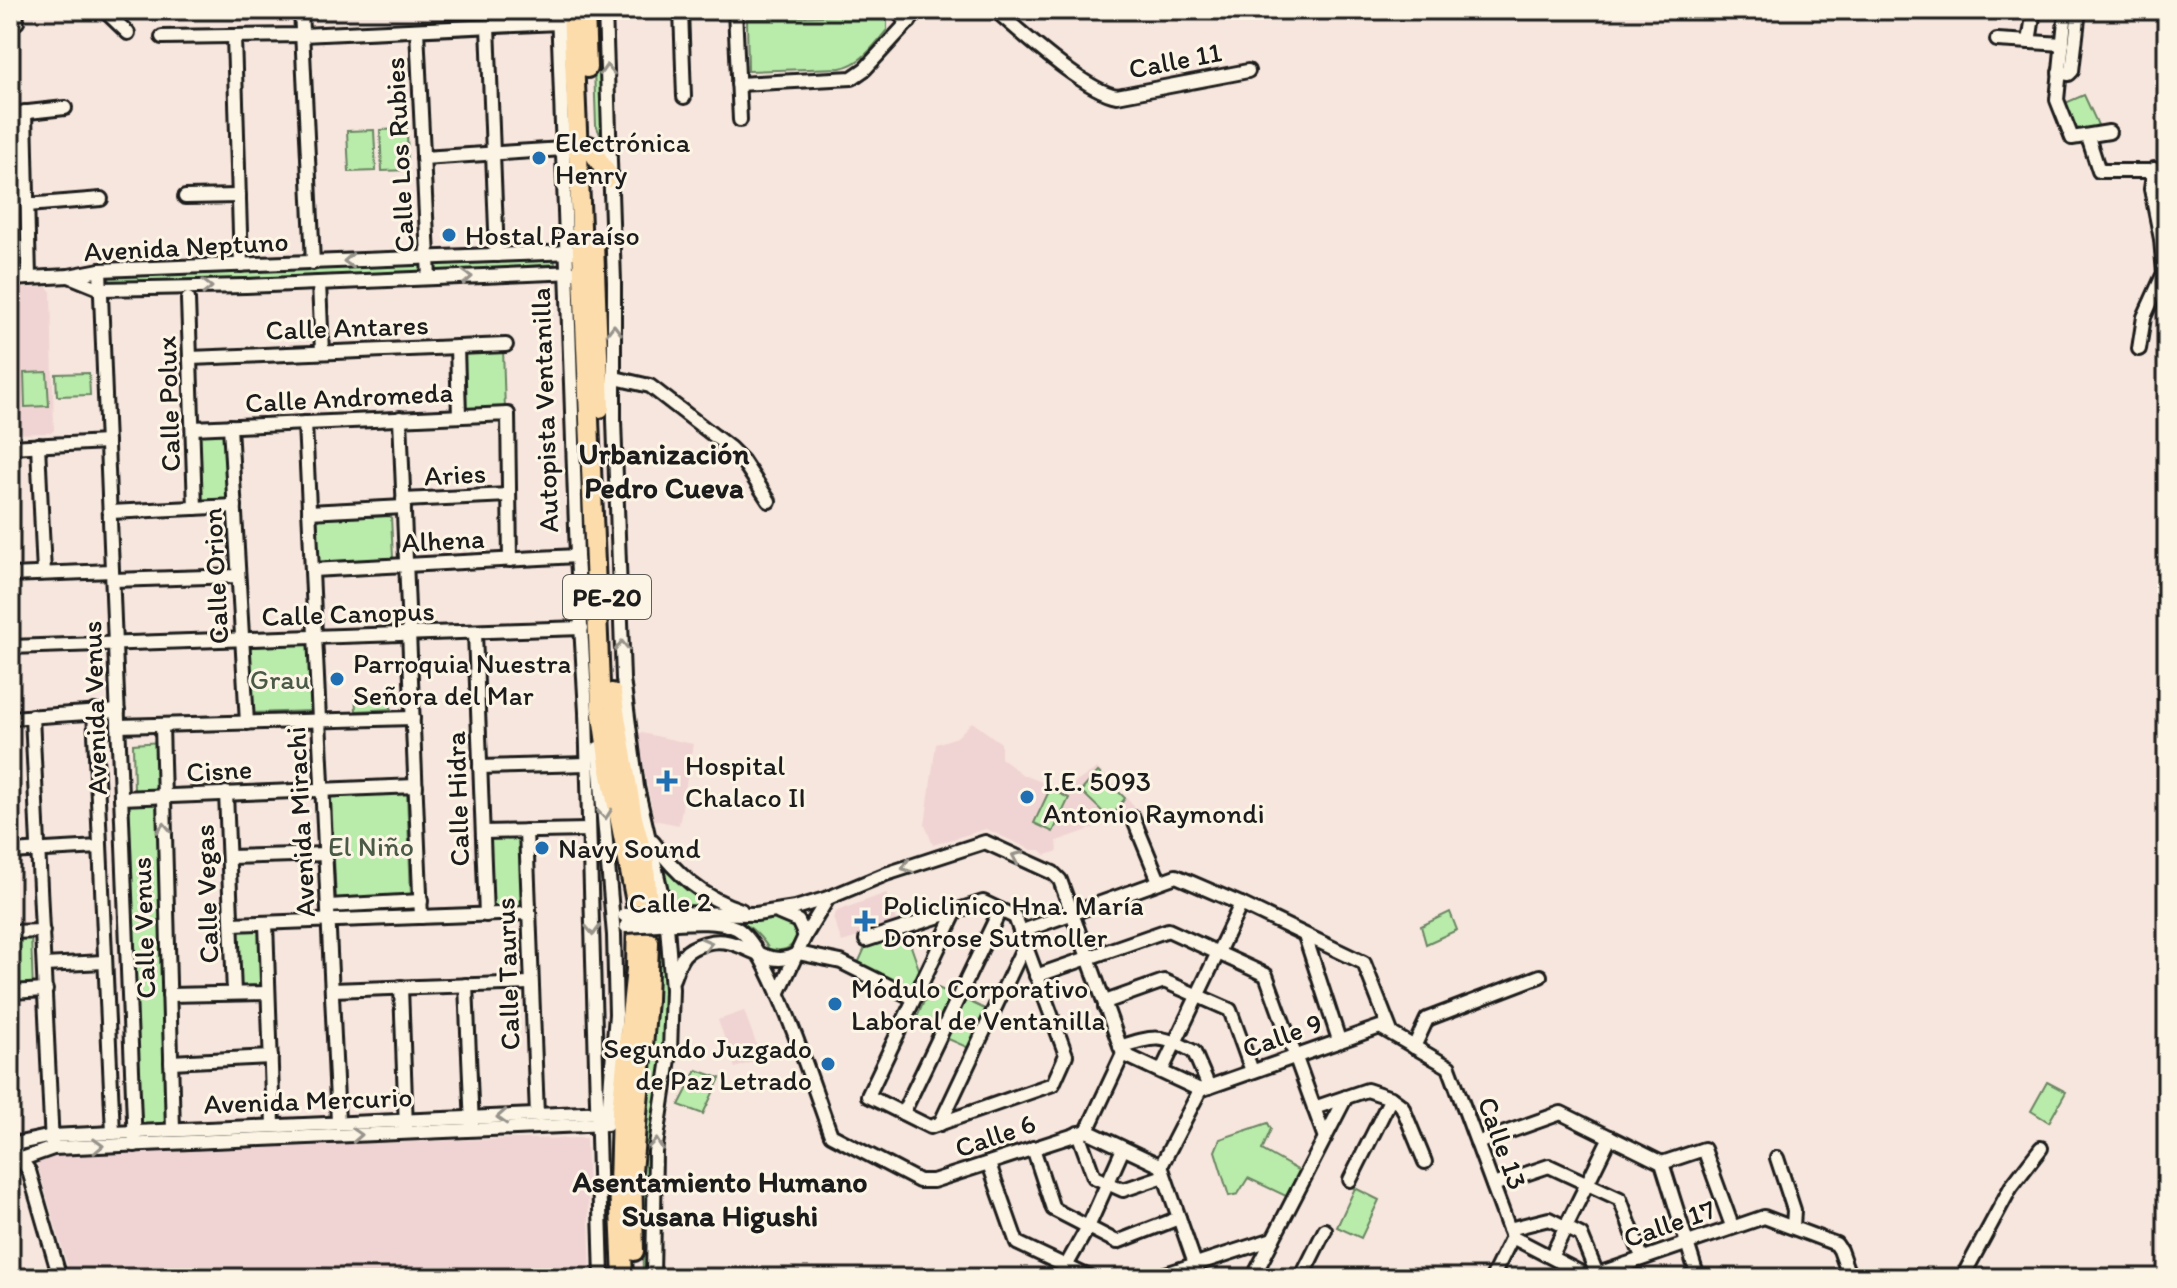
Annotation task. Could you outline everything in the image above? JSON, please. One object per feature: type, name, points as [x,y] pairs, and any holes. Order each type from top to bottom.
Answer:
[{"type":"highway","name":"PE-20","points":[[581,251],[589,146],[585,10]]},
{"type":"highway","name":"PE-20","points":[[563,14],[575,89],[581,251]]},
{"type":"highway","points":[[562,122],[575,89]]},
{"type":"highway","points":[[589,146],[610,178]]},
{"type":"highway","name":"Autopista Ventanilla","points":[[581,251],[595,603],[604,735],[641,920]]},
{"type":"highway","name":"Autopista Ventanilla","points":[[582,272],[613,706],[633,818],[645,863],[641,920]]},
{"type":"highway","points":[[582,628],[595,603]]},
{"type":"highway","name":"PE-20","points":[[623,1278],[619,1186],[621,1110],[641,920]]},
{"type":"highway","name":"PE-20","points":[[635,1278],[632,1172],[647,1000],[641,920]]},
{"type":"street","points":[[104,10],[128,33]]},
{"type":"street","points":[[301,10],[313,263]]},
{"type":"street","name":"Autopista Ventanilla","points":[[603,1118],[616,1014],[641,920],[648,834],[632,758],[623,679],[614,435],[605,10]]},
{"type":"street","points":[[684,97],[681,10],[717,10]]},
{"type":"street","points":[[735,10],[740,120]]},
{"type":"street","points":[[894,10],[909,22]]},
{"type":"street","points":[[738,84],[852,78],[865,69],[919,10]]},
{"type":"street","name":"Calle 11","points":[[995,10],[1073,73],[1106,94],[1117,96],[1248,71]]},
{"type":"street","points":[[2029,42],[2034,10]]},
{"type":"street","points":[[2065,72],[2063,44],[2066,10]]},
{"type":"street","points":[[2079,10],[2057,100],[2072,138],[2109,132]]},
{"type":"street","points":[[162,37],[302,35],[488,26],[563,14]]},
{"type":"street","name":"Autopista Ventanilla","points":[[563,14],[563,149],[582,272],[577,556],[603,1118]]},
{"type":"street","points":[[488,26],[497,255]]},
{"type":"street","name":"Calle Los Rubies","points":[[417,30],[429,278]]},
{"type":"street","points":[[234,37],[241,265]]},
{"type":"street","points":[[1997,40],[2063,44]]},
{"type":"street","points":[[10,114],[65,108]]},
{"type":"street","points":[[25,112],[29,278]]},
{"type":"street","points":[[2088,137],[2099,171],[2160,170]]},
{"type":"street","points":[[423,158],[563,149]]},
{"type":"street","points":[[2139,349],[2144,317],[2164,273],[2150,182],[2160,170]]},
{"type":"street","points":[[185,197],[239,196]]},
{"type":"street","points":[[27,205],[101,199]]},
{"type":"street","name":"Avenida Neptuno","points":[[69,276],[100,270],[581,251]]},
{"type":"street","name":"Avenida Venus","points":[[100,270],[135,1138]]},
{"type":"street","name":"Avenida Neptuno","points":[[69,276],[101,289],[582,272]]},
{"type":"street","points":[[10,279],[69,276]]},
{"type":"street","points":[[319,283],[322,352]]},
{"type":"street","name":"Calle Polux","points":[[188,299],[195,508]]},
{"type":"street","name":"Calle Antares","points":[[190,358],[506,345]]},
{"type":"street","points":[[457,347],[459,416]]},
{"type":"street","points":[[615,378],[650,386],[730,448],[742,460],[769,501]]},
{"type":"street","name":"Calle Andromeda","points":[[193,428],[508,414],[509,495]]},
{"type":"street","points":[[400,418],[421,917]]},
{"type":"street","name":"Avenida Mirachi","points":[[305,423],[338,1122]]},
{"type":"street","name":"Calle Orion","points":[[230,426],[247,723]]},
{"type":"street","points":[[10,447],[107,442]]},
{"type":"street","points":[[38,445],[44,573]]},
{"type":"street","points":[[509,495],[510,560]]},
{"type":"street","name":"Aries","points":[[309,512],[509,495]]},
{"type":"street","points":[[110,512],[235,506]]},
{"type":"street","name":"Alhena","points":[[312,570],[577,556]]},
{"type":"street","points":[[10,575],[238,576]]},
{"type":"street","name":"Calle Canopus","points":[[10,647],[582,628]]},
{"type":"street","name":"Calle Hidra","points":[[475,633],[486,915]]},
{"type":"street","points":[[94,711],[113,1133]]},
{"type":"street","points":[[10,718],[118,711]]},
{"type":"street","name":"Autopista Ventanilla","points":[[586,712],[596,727],[641,920]]},
{"type":"street","points":[[32,716],[52,1142]]},
{"type":"street","points":[[118,726],[413,718]]},
{"type":"street","name":"Calle Venus","points":[[162,725],[173,1130]]},
{"type":"street","points":[[480,767],[587,764]]},
{"type":"street","name":"Cisne","points":[[121,798],[416,786]]},
{"type":"street","name":"Calle Vegas","points":[[226,793],[234,993]]},
{"type":"street","points":[[1133,818],[1159,881]]},
{"type":"street","points":[[483,832],[589,830]]},
{"type":"street","name":"Calle Taurus","points":[[526,831],[537,1115]]},
{"type":"street","points":[[648,834],[670,866],[690,883],[729,906],[756,914]]},
{"type":"street","points":[[671,982],[641,920],[775,912],[828,898],[886,874],[981,842],[1053,873],[1060,880],[1122,1051],[1204,1088]]},
{"type":"street","points":[[10,852],[100,847]]},
{"type":"street","points":[[229,857],[326,854]]},
{"type":"street","points":[[940,1124],[1023,938],[1073,913],[1176,876],[1366,965],[1385,1030],[1414,1047],[1428,1018],[1540,976]]},
{"type":"street","points":[[778,994],[805,936],[828,898]]},
{"type":"street","points":[[328,906],[421,901]]},
{"type":"street","points":[[866,940],[982,902],[1016,917],[1066,1055],[1055,1082],[940,1124],[927,1127],[868,1096],[956,911]]},
{"type":"street","points":[[1163,1068],[1241,904]]},
{"type":"street","points":[[903,1113],[1000,910]]},
{"type":"street","points":[[775,912],[798,921],[805,936]]},
{"type":"street","points":[[232,924],[528,913]]},
{"type":"street","name":"Calle 2","points":[[641,920],[729,926],[751,941],[778,994],[831,1135],[919,1181]]},
{"type":"street","points":[[266,923],[273,1125]]},
{"type":"street","points":[[1036,976],[1168,930],[1267,976],[1325,1138]]},
{"type":"street","points":[[10,932],[43,931]]},
{"type":"street","points":[[1305,936],[1339,1040]]},
{"type":"street","points":[[653,1278],[655,1152],[670,1052],[671,982],[683,956],[699,945],[726,941],[771,959],[798,953],[841,962],[913,998]]},
{"type":"street","points":[[44,965],[104,962]]},
{"type":"street","points":[[1105,1007],[1108,1001],[1164,981],[1198,995],[1230,1010],[1252,1071]]},
{"type":"street","points":[[332,990],[530,983]]},
{"type":"street","points":[[466,985],[472,1125]]},
{"type":"street","points":[[401,987],[406,1126]]},
{"type":"street","points":[[10,992],[46,990]]},
{"type":"street","points":[[169,995],[268,993]]},
{"type":"street","name":"Calle 9","points":[[1204,1088],[1339,1040],[1385,1030]]},
{"type":"street","points":[[1152,1037],[1175,1043],[1194,1052],[1204,1088],[1163,1171],[1125,1190],[1092,1175],[1082,1132],[1122,1051],[1152,1037]]},
{"type":"street","name":"Calle 13","points":[[1414,1047],[1449,1067],[1510,1233]]},
{"type":"street","points":[[171,1062],[271,1057]]},
{"type":"street","points":[[1314,1108],[1367,1090],[1391,1098],[1402,1106],[1425,1162]]},
{"type":"street","points":[[1258,1274],[1346,1097]]},
{"type":"street","points":[[1350,1180],[1391,1098]]},
{"type":"street","points":[[1477,1143],[1561,1113],[1662,1163],[1704,1149],[1732,1226]]},
{"type":"street","name":"Avenida Mercurio","points":[[472,1125],[537,1115],[603,1118]]},
{"type":"street","points":[[602,1278],[599,1206],[603,1118]]},
{"type":"street","name":"Avenida Mercurio","points":[[22,1159],[52,1142],[113,1133],[135,1138],[173,1130],[338,1122],[406,1126],[603,1118]]},
{"type":"street","points":[[306,1124],[306,1138]]},
{"type":"street","name":"Avenida Mercurio","points":[[10,1145],[135,1138],[306,1138],[406,1126]]},
{"type":"street","points":[[1082,1132],[1163,1171],[1200,1278]]},
{"type":"street","name":"Calle 6","points":[[919,1181],[933,1181],[1082,1132]]},
{"type":"street","points":[[1553,1253],[1610,1137]]},
{"type":"street","points":[[10,1145],[29,1171],[60,1278]]},
{"type":"street","points":[[1033,1148],[1053,1209],[1119,1242],[1179,1218]]},
{"type":"street","points":[[1962,1278],[2011,1187],[2041,1148]]},
{"type":"street","points":[[1066,1266],[1088,1227],[1122,1151]]},
{"type":"street","points":[[1777,1158],[1794,1210],[1793,1227],[1836,1244],[1850,1278]]},
{"type":"street","points":[[1662,1163],[1698,1278]]},
{"type":"street","points":[[989,1164],[1017,1243],[1091,1278]]},
{"type":"street","points":[[1493,1185],[1549,1166],[1587,1183],[1620,1199],[1640,1252]]},
{"type":"street","name":"Calle 17","points":[[1592,1276],[1765,1217],[1793,1227]]},
{"type":"street","points":[[1492,1278],[1510,1233],[1549,1219],[1581,1235],[1592,1276]]},
{"type":"street","points":[[1301,1278],[1325,1230]]},
{"type":"street","points":[[1510,1233],[1592,1276]]},
{"type":"street","points":[[1153,1278],[1273,1239]]},
{"type":"street","points":[[1250,1246],[1258,1274]]},
{"type":"shaded area","points":[[47,287],[51,292],[54,430],[51,433],[10,434],[10,289]]},
{"type":"shaded area","name":"I.E. 5093 Antonio Raymondi","points":[[972,722],[1001,743],[1001,758],[1023,775],[1056,787],[1069,787],[1097,768],[1135,807],[1125,817],[1057,841],[1058,851],[1046,855],[1041,850],[1032,850],[986,829],[933,845],[925,825],[936,744],[957,737]]},
{"type":"shaded area","name":"Hospital Chalaco II","points":[[637,732],[693,744],[679,825],[654,820]]},
{"type":"shaded area","name":"Policlinico Hna. María Donrose Sutmoller","points":[[886,893],[898,925],[842,942],[833,918],[837,911]]},
{"type":"shaded area","points":[[744,1011],[762,1059],[735,1068],[718,1020]]},
{"type":"shaded area","points":[[586,1138],[591,1278],[71,1278],[36,1160],[63,1155]]},
{"type":"green space","points":[[592,10],[599,10],[605,146],[596,125]]},
{"type":"green space","points":[[880,14],[887,18],[887,30],[855,63],[840,68],[748,71],[747,19]]},
{"type":"green space","points":[[2084,95],[2098,125],[2078,135],[2063,104]]},
{"type":"green space","points":[[407,129],[408,170],[382,171],[380,130]]},
{"type":"green space","points":[[374,130],[376,171],[349,172],[347,131]]},
{"type":"green space","points":[[554,257],[555,264],[437,272],[434,267],[436,263]]},
{"type":"green space","points":[[423,262],[425,272],[111,283],[108,276]]},
{"type":"green space","points":[[503,348],[505,411],[458,412],[455,350]]},
{"type":"green space","points":[[47,372],[49,406],[25,407],[24,373]]},
{"type":"green space","points":[[89,373],[90,395],[57,396],[56,374]]},
{"type":"green space","points":[[228,428],[231,503],[198,504],[195,430]]},
{"type":"green space","points":[[391,516],[393,558],[319,562],[317,519]]},
{"type":"green space","name":"Grau","points":[[309,644],[312,711],[251,713],[249,647]]},
{"type":"green space","points":[[390,692],[391,709],[356,711],[355,693]]},
{"type":"green space","points":[[160,742],[162,790],[134,791],[133,744]]},
{"type":"green space","points":[[1098,772],[1125,798],[1110,819],[1081,791]]},
{"type":"green space","points":[[1050,789],[1069,798],[1053,832],[1034,823]]},
{"type":"green space","name":"El Niño","points":[[407,793],[411,896],[336,899],[331,797]]},
{"type":"green space","points":[[159,801],[167,1125],[140,1126],[127,803]]},
{"type":"green space","points":[[526,833],[528,913],[486,911],[483,835]]},
{"type":"green space","points":[[663,867],[707,904],[707,906],[672,905]]},
{"type":"green space","points":[[1450,912],[1457,930],[1426,944],[1421,926]]},
{"type":"green space","points":[[728,917],[785,919],[792,924],[797,937],[786,949],[769,949],[752,929]]},
{"type":"green space","points":[[264,925],[266,991],[236,991],[234,926]]},
{"type":"green space","points":[[905,929],[921,975],[912,996],[856,968],[868,941]]},
{"type":"green space","points":[[663,932],[667,1025],[650,1153],[648,1278],[643,1278],[641,1153],[656,934]]},
{"type":"green space","points":[[10,934],[31,935],[33,991],[10,990]]},
{"type":"green space","points":[[931,985],[954,995],[938,1032],[915,1022]]},
{"type":"green space","points":[[964,999],[989,1011],[971,1049],[946,1038]]},
{"type":"green space","points":[[697,1070],[720,1078],[703,1114],[679,1105]]},
{"type":"green space","points":[[2047,1082],[2066,1092],[2049,1122],[2031,1111]]},
{"type":"green space","points":[[1268,1123],[1271,1129],[1262,1150],[1301,1172],[1288,1197],[1248,1178],[1238,1194],[1229,1196],[1215,1151],[1220,1139]]},
{"type":"green space","points":[[1355,1188],[1379,1200],[1361,1238],[1337,1227]]},
{"type":"place","name":"Electrónica Henry","points":[[539,158]]},
{"type":"place","name":"Hostal Paraíso","points":[[449,235]]},
{"type":"place","name":"Parroquia Nuestra Señora del Mar","points":[[337,679]]},
{"type":"place","name":"Hospital Chalaco II","points":[[667,781]]},
{"type":"place","name":"I.E. 5093 Antonio Raymondi","points":[[1027,797]]},
{"type":"place","name":"Navy Sound","points":[[542,848]]},
{"type":"place","name":"Policlinico Hna. María Donrose Sutmoller","points":[[865,921]]},
{"type":"place","name":"Módulo Corporativo Laboral de Ventanilla","points":[[835,1004]]},
{"type":"place","name":"Segundo Juzgado de Paz Letrado","points":[[828,1064]]},
{"type":"district","name":"Urbanización Pedro Cueva","points":[[664,471]]},
{"type":"district","name":"Asentamiento Humano Susana Higushi","points":[[720,1199]]}]
